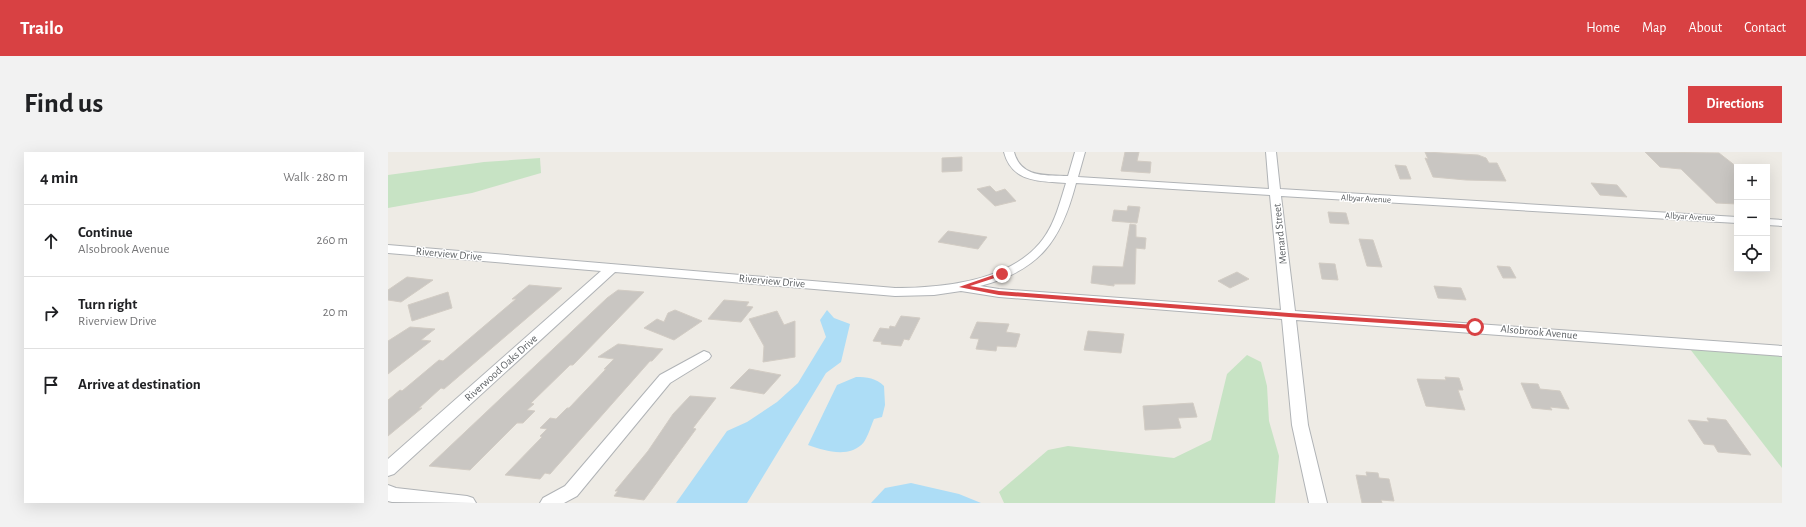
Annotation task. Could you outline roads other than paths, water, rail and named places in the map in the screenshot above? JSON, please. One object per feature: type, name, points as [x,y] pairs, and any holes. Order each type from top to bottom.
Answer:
[{"type":"street","name":"Albyar Avenue","points":[[1009,152],[1011,163],[1023,173],[1041,178],[1071,181],[1734,220]]},
{"type":"street","name":"Riverview Drive","points":[[388,249],[895,292],[935,291],[962,287],[1002,274],[1031,258],[1046,243],[1056,226],[1080,152]]},
{"type":"street","name":"Menard Street","points":[[1271,152],[1289,315],[1288,325],[1300,425],[1318,503]]},
{"type":"street","points":[[1770,222],[1782,223]]},
{"type":"street","name":"Riverwood Oaks Drive","points":[[388,469],[613,267]]},
{"type":"street","name":"Alsobrook Avenue","points":[[962,287],[999,293],[1782,351]]},
{"type":"street","points":[[549,503],[572,491],[665,379],[704,356]]},
{"type":"street","points":[[388,492],[392,495],[467,503]]},
{"type":"water","points":[[827,310],[834,318],[850,324],[841,362],[826,373],[747,503],[676,503],[727,431],[747,422],[777,402],[798,383],[826,337],[820,320]]},
{"type":"water","points":[[856,377],[871,378],[884,386],[885,405],[882,417],[874,419],[864,442],[852,450],[837,452],[808,445],[837,385]]},
{"type":"water","points":[[911,483],[959,494],[981,503],[871,503],[885,488]]}]
